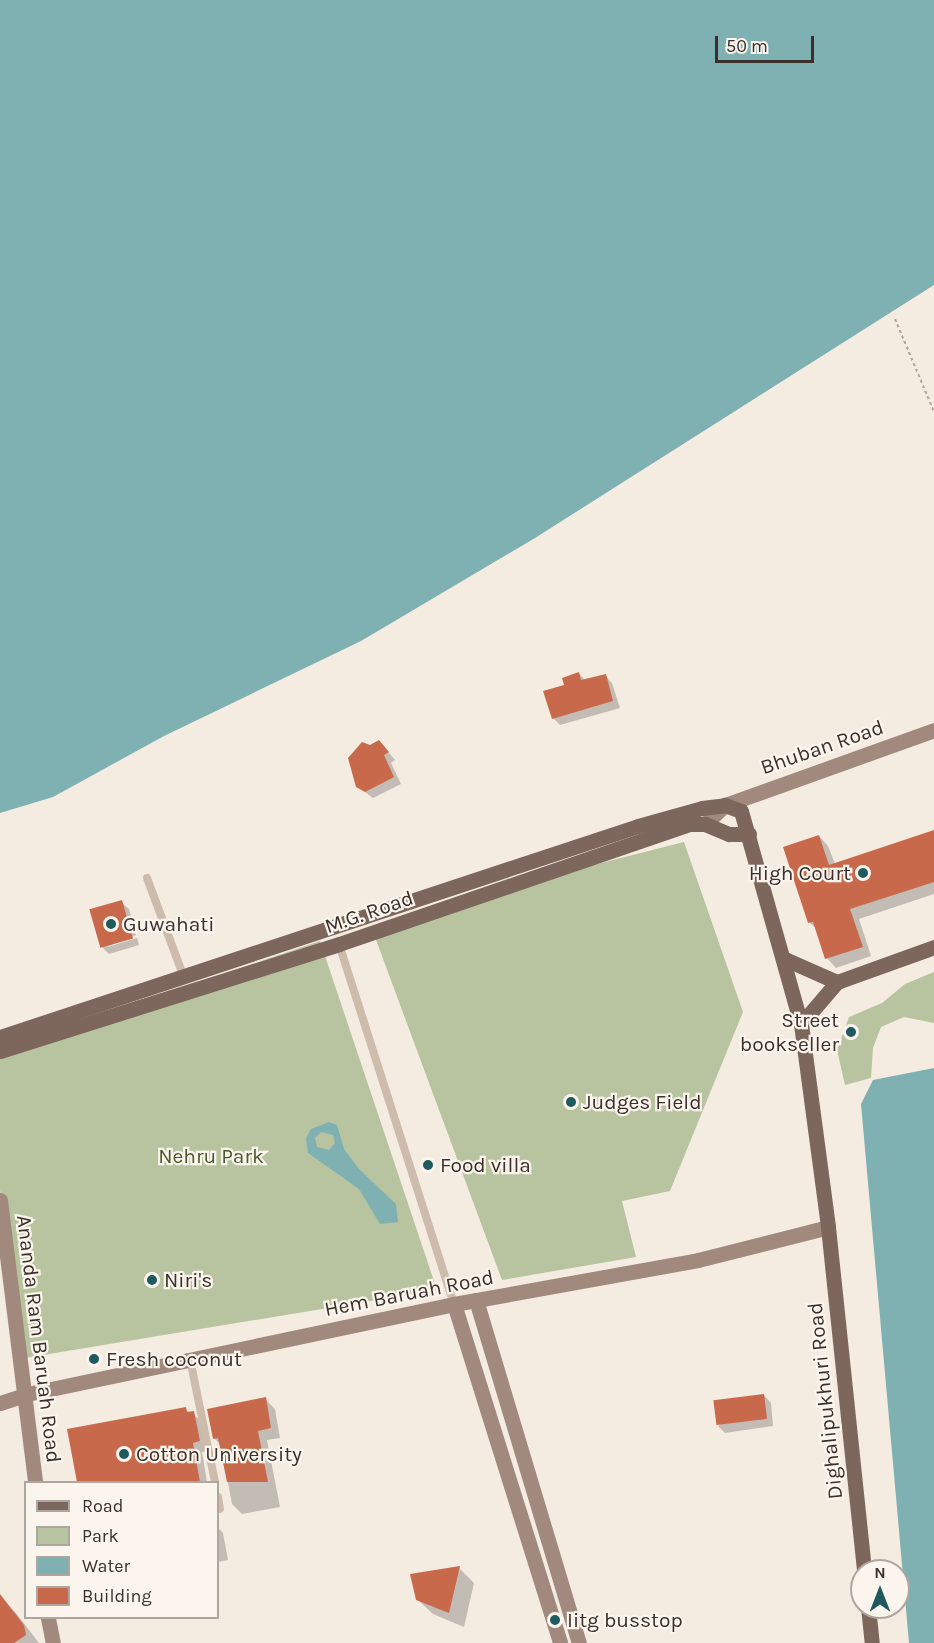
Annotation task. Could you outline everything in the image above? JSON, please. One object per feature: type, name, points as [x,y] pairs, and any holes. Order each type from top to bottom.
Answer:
[{"type":"main road","name":"Dighalipukhuri Road","points":[[725,805],[741,811],[749,834],[801,1024],[828,1227],[863,1559]]},
{"type":"main road","points":[[0,1037],[638,826],[725,805]]},
{"type":"main road","name":"M.G. Road","points":[[0,1051],[339,944],[689,824],[705,824],[729,834],[749,834]]},
{"type":"main road","points":[[801,1024],[837,982],[934,947]]},
{"type":"main road","points":[[785,959],[837,982]]},
{"type":"main road","points":[[869,1619],[872,1643]]},
{"type":"street","name":"Bhuban Road","points":[[725,805],[934,730]]},
{"type":"street","points":[[705,824],[725,805]]},
{"type":"street","name":"Ananda Ram Baruah Road","points":[[0,1200],[27,1394],[35,1481]]},
{"type":"street","name":"Hem Baruah Road","points":[[0,1403],[27,1394],[454,1304],[698,1260],[828,1227]]},
{"type":"street","points":[[476,1300],[579,1643]]},
{"type":"street","points":[[454,1304],[560,1643]]},
{"type":"street","points":[[48,1619],[53,1643]]},
{"type":"lane","points":[[147,878],[183,975]]},
{"type":"lane","points":[[339,944],[454,1304]]},
{"type":"lane","points":[[190,1359],[215,1481]]},
{"type":"lane","points":[[219,1503],[220,1509]]},
{"type":"path","points":[[895,319],[934,412]]},
{"type":"green space","name":"Judges Field","points":[[684,842],[743,1012],[670,1191],[622,1201],[636,1257],[502,1280],[372,929],[518,884]]},
{"type":"green space","name":"Nehru Park","points":[[320,941],[437,1290],[25,1358],[0,1190],[0,1050]]},
{"type":"green space","points":[[934,972],[934,1023],[904,1017],[881,1027],[873,1048],[871,1078],[845,1085],[837,1050],[849,1017],[882,1003],[905,984]]},
{"type":"water","points":[[0,0],[934,0],[934,285],[535,538],[361,641],[164,736],[53,797],[0,813]]},
{"type":"water","points":[[934,1068],[934,1643],[909,1643],[907,1619],[910,1619],[910,1559],[902,1559],[861,1104],[873,1080]]},
{"type":"water","points":[[329,1122],[337,1125],[344,1149],[359,1169],[396,1204],[398,1222],[380,1224],[359,1189],[308,1153],[306,1138],[311,1129]],"holes":[[[321,1132],[333,1135],[335,1143],[329,1150],[317,1147],[315,1138]]]},
{"type":"building","points":[[579,672],[581,680],[606,674],[613,701],[552,719],[543,691],[564,685],[562,678]]},
{"type":"building","points":[[379,740],[389,752],[384,755],[394,777],[365,792],[356,787],[348,758],[362,742],[370,745]]},
{"type":"building","name":"High Court","points":[[934,830],[934,882],[850,909],[863,947],[825,959],[813,922],[808,923],[783,847],[819,835],[829,865]]},
{"type":"building","name":"Guwahati","points":[[122,900],[133,938],[100,948],[89,909]]},
{"type":"building","points":[[764,1394],[767,1419],[716,1425],[713,1400]]},
{"type":"building","points":[[266,1397],[271,1428],[258,1431],[268,1482],[227,1482],[218,1438],[213,1439],[207,1409]]},
{"type":"building","name":"Cotton University","points":[[186,1407],[187,1412],[194,1411],[200,1441],[193,1443],[200,1481],[77,1481],[67,1429]]},
{"type":"building","points":[[460,1566],[449,1613],[416,1600],[410,1574]]},
{"type":"building","points":[[0,1594],[24,1625],[26,1635],[14,1643],[0,1643]]},
{"type":"place","name":"High Court","points":[[863,873]]},
{"type":"place","name":"Guwahati","points":[[111,924]]},
{"type":"place","name":"Street bookseller","points":[[851,1032]]},
{"type":"place","name":"Judges Field","points":[[571,1102]]},
{"type":"place","name":"Food villa","points":[[428,1165]]},
{"type":"place","name":"Niri's","points":[[152,1280]]},
{"type":"place","name":"Fresh coconut","points":[[94,1359]]},
{"type":"place","name":"Cotton University","points":[[124,1454]]},
{"type":"place","name":"Iitg busstop","points":[[555,1620]]}]
